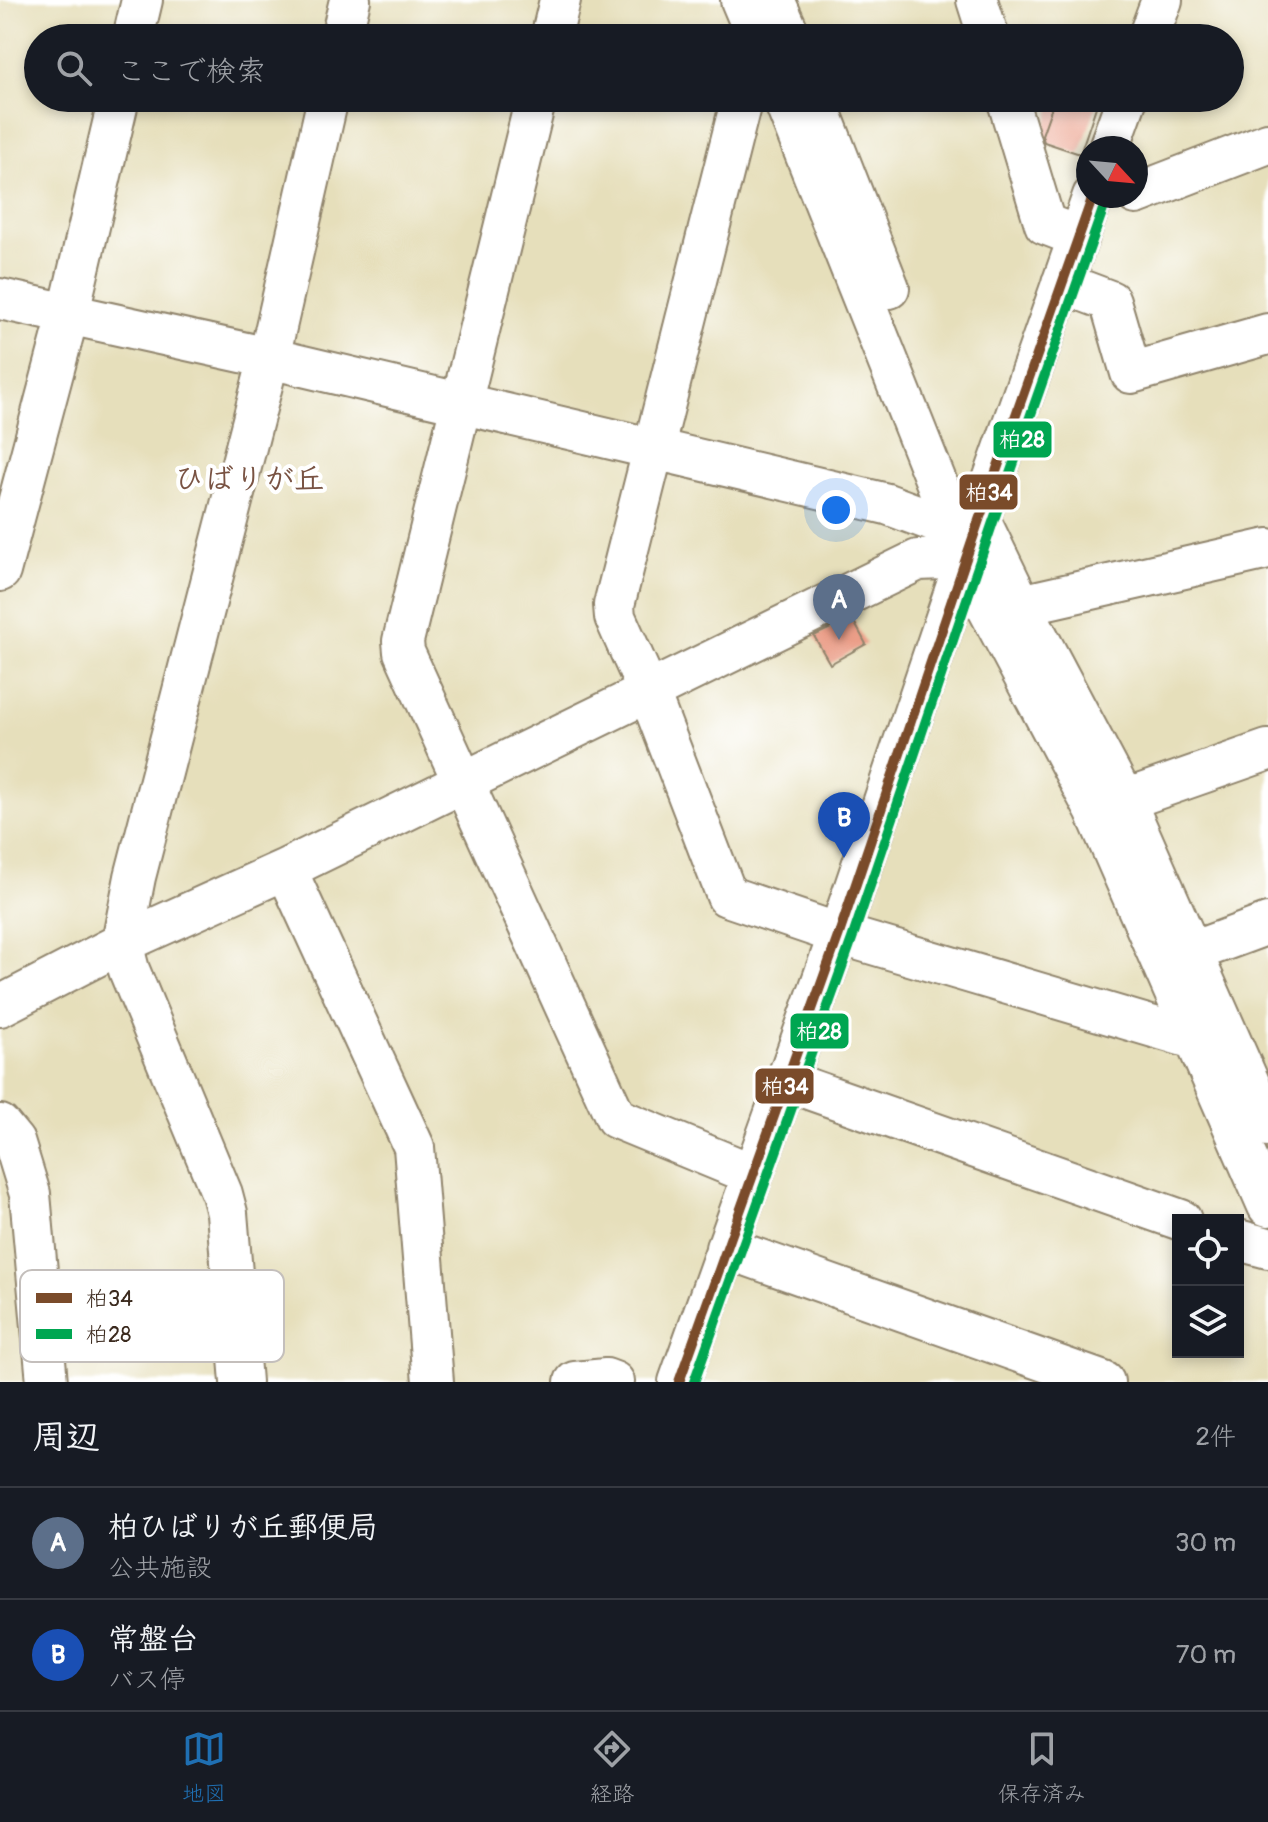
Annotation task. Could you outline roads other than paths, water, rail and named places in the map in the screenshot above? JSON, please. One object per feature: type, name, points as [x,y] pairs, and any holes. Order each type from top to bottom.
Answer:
[{"type":"street","points":[[136,24],[142,0]]},
{"type":"street","points":[[344,24],[350,0]]},
{"type":"street","points":[[554,24],[560,0]]},
{"type":"street","points":[[741,0],[751,24]]},
{"type":"street","points":[[774,0],[785,24]]},
{"type":"street","points":[[977,0],[985,24]]},
{"type":"street","points":[[1153,24],[1162,0]]},
{"type":"street","points":[[0,571],[68,316],[116,112]]},
{"type":"street","points":[[232,1270],[227,1213],[222,1194],[129,970],[122,943],[139,862],[269,358],[325,112]]},
{"type":"street","points":[[533,112],[403,641],[404,652],[616,1118],[752,1174]]},
{"type":"street","points":[[738,112],[614,605],[615,617],[649,693],[727,896],[839,934],[1235,1051]]},
{"type":"street","points":[[789,112],[968,536],[1021,605],[1110,806],[1196,1040],[1255,1110]]},
{"type":"street","points":[[820,112],[968,536],[983,599],[1110,806],[1192,952],[1235,1051],[1255,1110],[1268,1206]]},
{"type":"street","points":[[1011,112],[1045,224],[1079,237]]},
{"type":"street","points":[[1113,136],[1122,112]]},
{"type":"street","points":[[1148,189],[1268,143]]},
{"type":"street","points":[[679,1382],[839,934],[968,536],[1088,208]]},
{"type":"street","points":[[1062,283],[1110,301],[1131,373],[1268,334]]},
{"type":"street","points":[[0,299],[269,358],[887,504],[968,536]]},
{"type":"street","points":[[0,1006],[122,943],[286,869],[968,536]]},
{"type":"street","points":[[1021,605],[1268,549]]},
{"type":"street","points":[[1110,806],[1268,750]]},
{"type":"street","points":[[286,869],[414,1147],[433,1382]]},
{"type":"street","points":[[1192,952],[1268,924]]},
{"type":"street","points":[[786,1081],[1172,1217]]},
{"type":"street","points":[[0,1125],[14,1142],[30,1194],[37,1270]]},
{"type":"street","points":[[1244,1242],[1268,1248]]},
{"type":"street","points":[[726,1248],[1104,1382]]},
{"type":"street","points":[[45,1362],[47,1382]]},
{"type":"street","points":[[239,1362],[241,1382]]},
{"type":"street","points":[[575,1382],[606,1379],[614,1382]]},
{"type":"place","name":"柏ひばりが丘郵便局","points":[[839,640]]},
{"type":"place","name":"常盤台","points":[[844,858]]},
{"type":"district","name":"ひばりが丘","points":[[249,479]]}]
